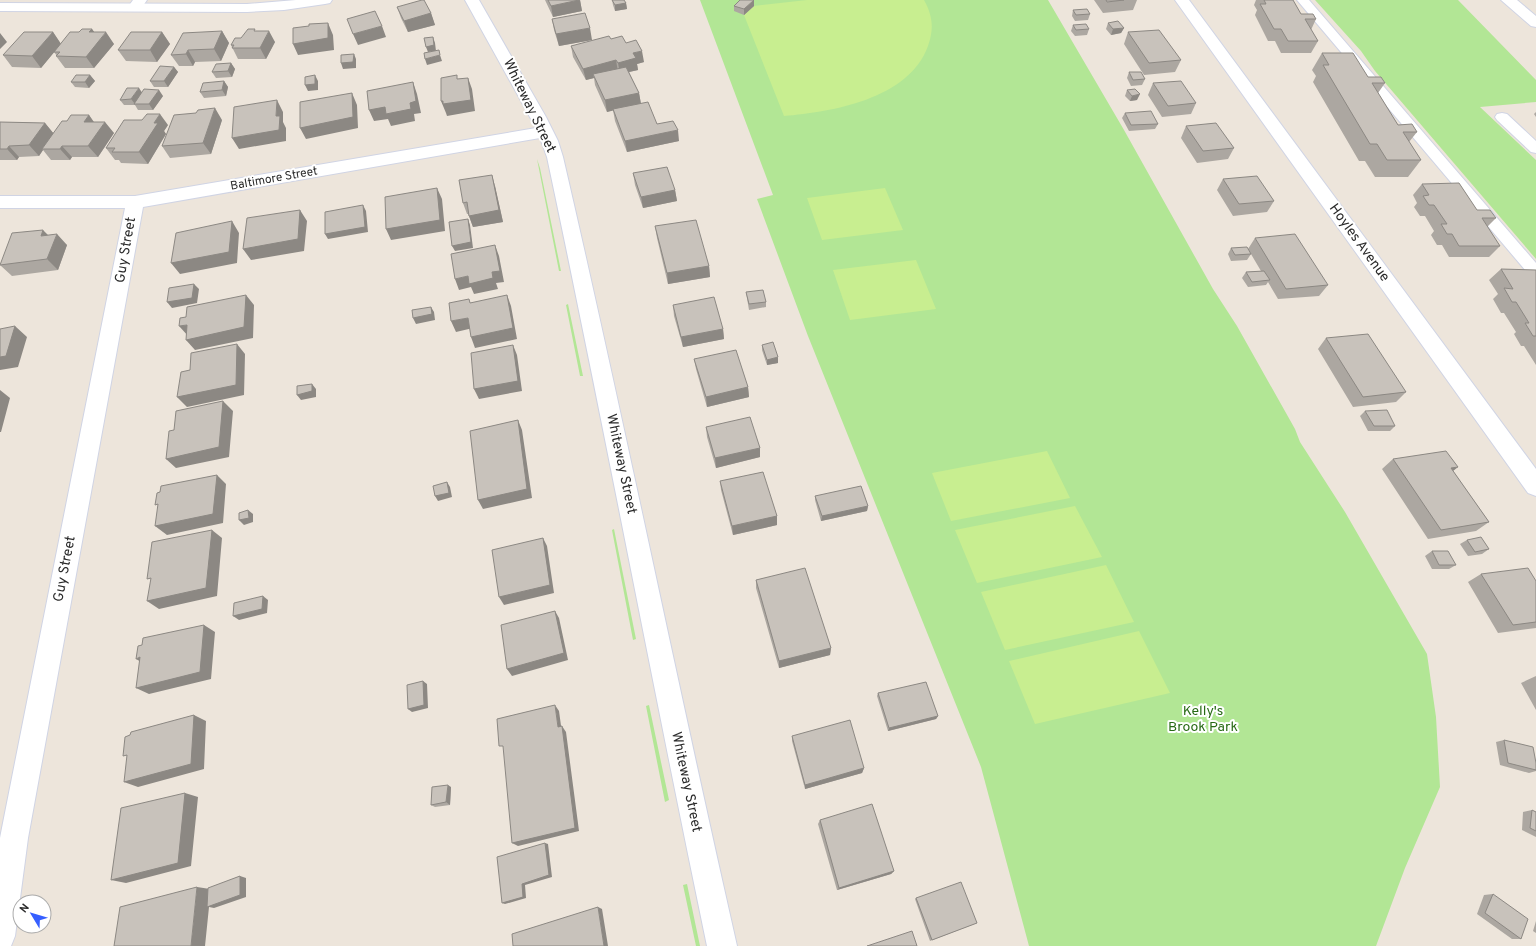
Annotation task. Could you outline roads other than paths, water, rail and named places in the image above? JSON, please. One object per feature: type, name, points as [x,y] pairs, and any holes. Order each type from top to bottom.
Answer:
[{"type":"street","points":[[0,7],[138,3],[247,8],[284,6],[325,0]]},
{"type":"street","name":"Whiteway Street","points":[[472,0],[493,34],[551,145],[594,333],[680,759],[722,946]]},
{"type":"street","name":"Hoyles Avenue","points":[[1182,0],[1536,486]]},
{"type":"street","points":[[1508,0],[1536,24]]},
{"type":"street","name":"Baltimore Street","points":[[0,202],[135,202],[545,132]]},
{"type":"street","name":"Guy Street","points":[[0,936],[16,831],[135,202]]},
{"type":"lane","points":[[1303,0],[1536,273]]},
{"type":"lane","points":[[1502,117],[1536,148]]},
{"type":"park label","name":"Kelly's Brook Park","points":[[1203,720]]}]
